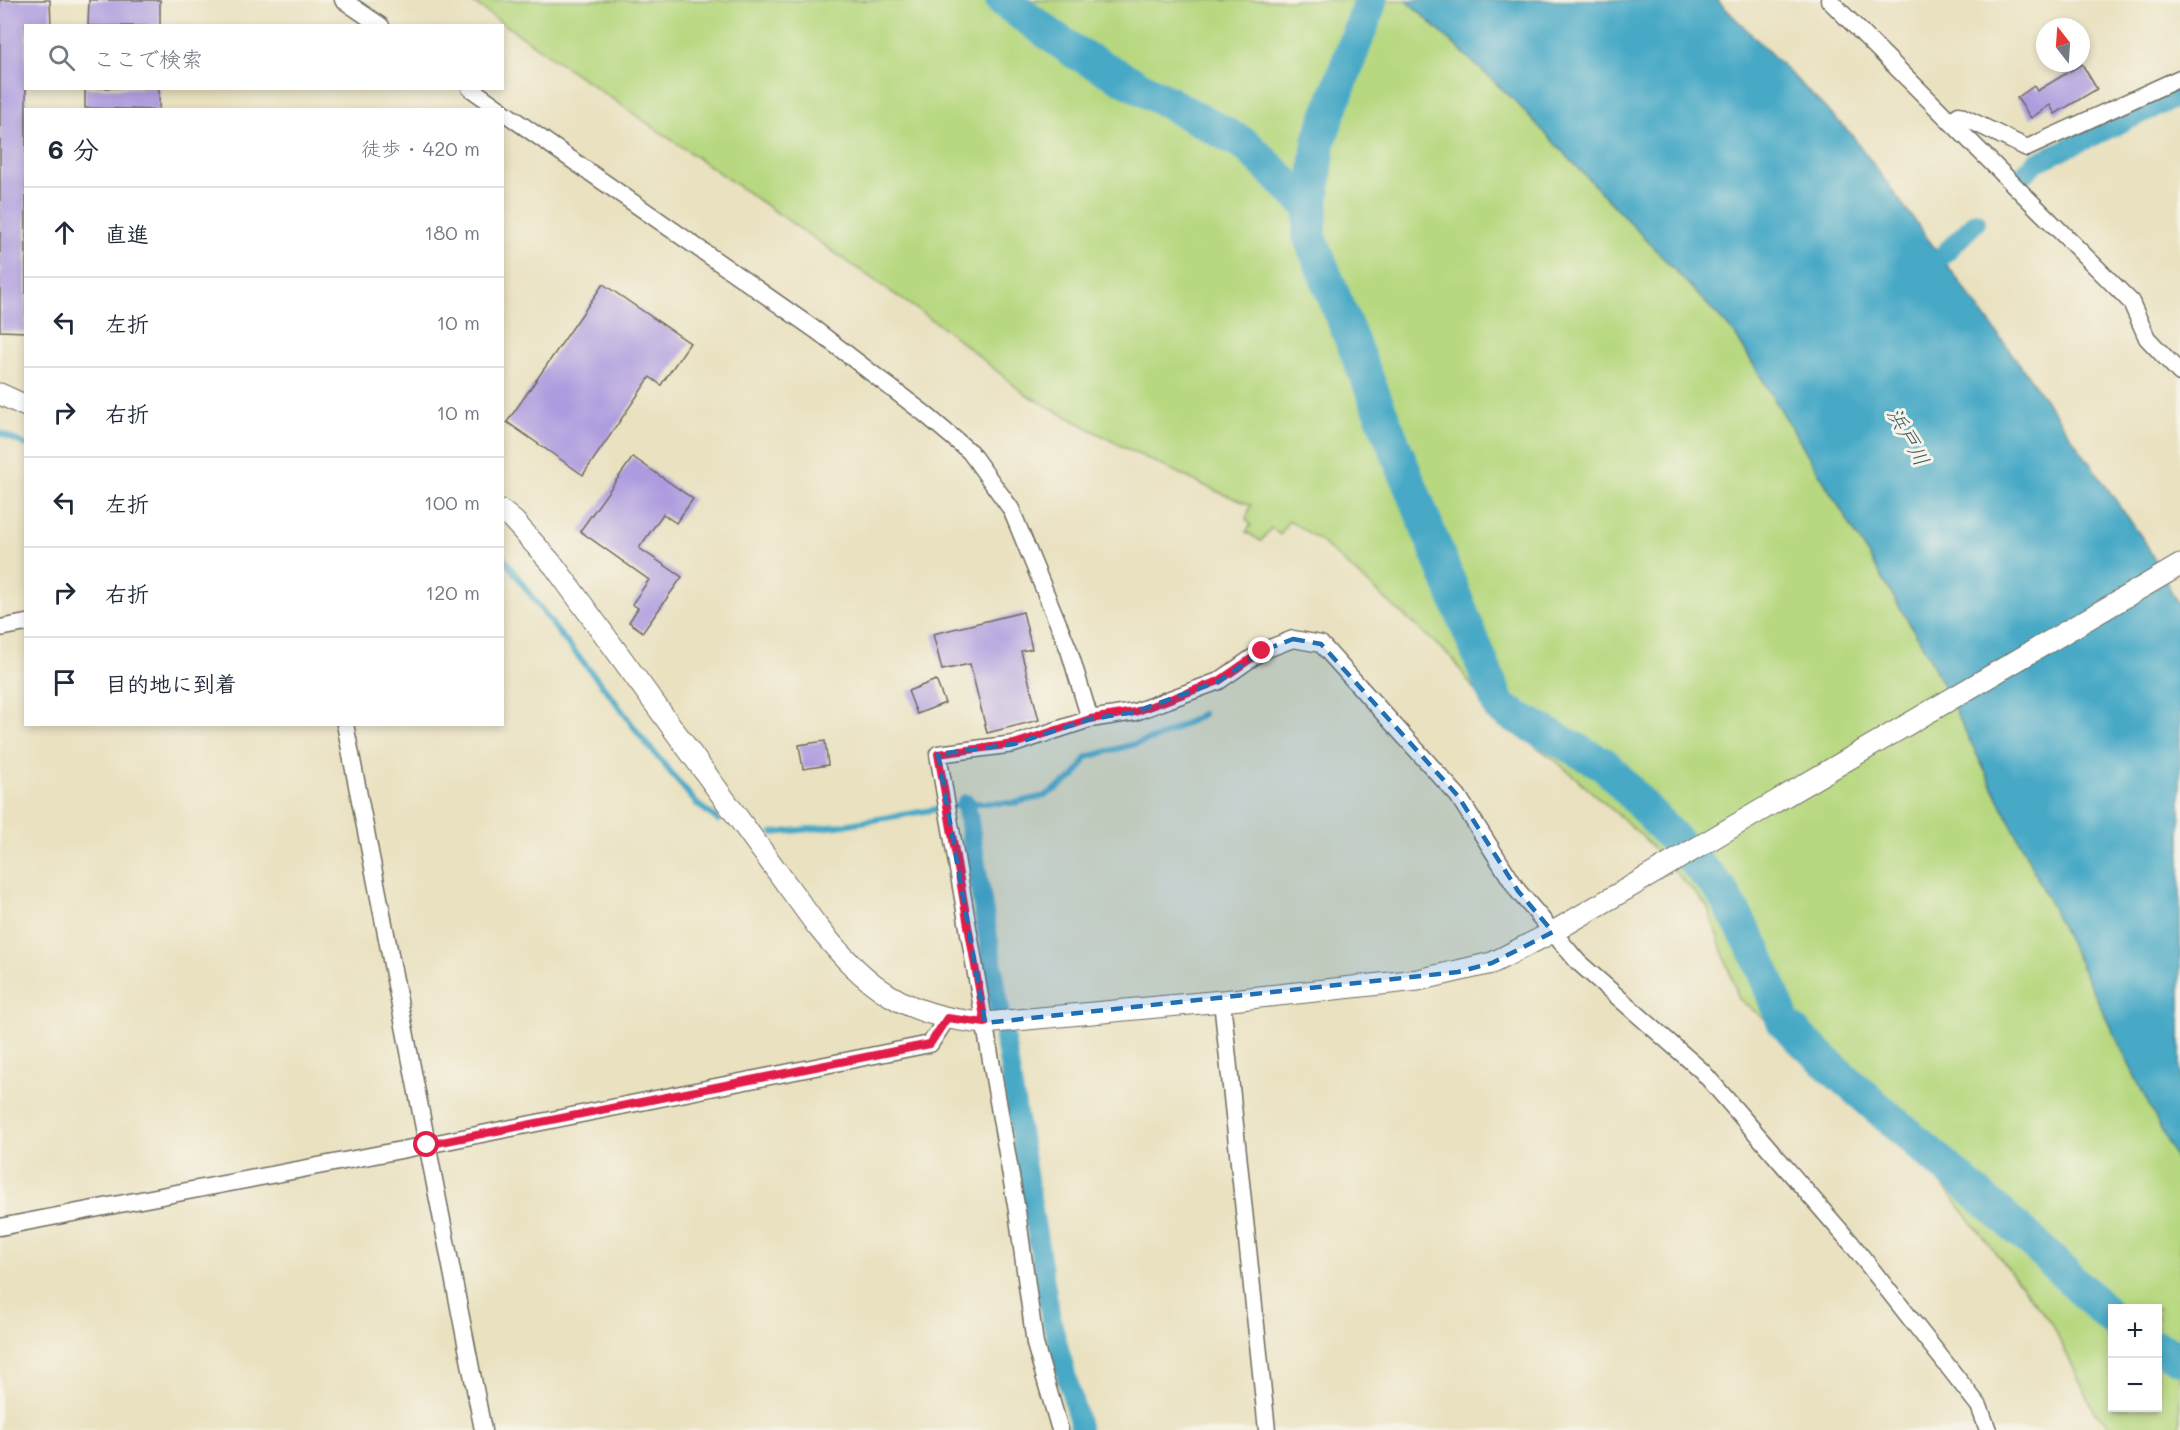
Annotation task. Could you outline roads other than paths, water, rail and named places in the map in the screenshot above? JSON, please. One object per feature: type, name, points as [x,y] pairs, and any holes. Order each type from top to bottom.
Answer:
[{"type":"street","points":[[344,0],[378,24]]},
{"type":"street","points":[[1829,0],[2131,302],[2147,338],[2180,373]]},
{"type":"street","points":[[1949,120],[1959,114],[2027,148],[2180,78]]},
{"type":"street","points":[[473,90],[499,108]]},
{"type":"street","points":[[504,111],[817,331],[925,414],[970,452],[1011,509],[1069,650],[1090,719]]},
{"type":"street","points":[[0,394],[24,405]]},
{"type":"street","points":[[506,519],[555,567],[833,946],[865,979],[923,1012],[985,1023],[1418,980],[1492,963],[1553,932],[2180,565]]},
{"type":"street","points":[[0,628],[24,623]]},
{"type":"street","points":[[1060,1430],[1035,1344],[1017,1211],[938,754],[1014,744],[1090,719],[1135,712],[1219,681],[1262,651],[1293,639],[1321,644],[1458,796],[1518,891],[1578,962],[1702,1071],[1851,1243],[1980,1406],[1988,1430]]},
{"type":"street","points":[[345,726],[483,1430]]},
{"type":"street","points":[[1222,1001],[1267,1430]]},
{"type":"street","points":[[0,1227],[427,1145],[930,1044],[947,1018]]},
{"type":"water","name":"浜戸川","points":[[1406,0],[1717,0],[1851,134],[2032,381],[2145,542],[2180,608],[2180,1168],[1925,649],[1735,334],[1514,100]]},
{"type":"waterway","points":[[1002,0],[1073,51],[1246,145],[1312,209]]},
{"type":"waterway","points":[[1371,0],[1319,141],[1309,235],[1500,708],[1605,765],[1721,890],[1755,950],[1784,1023],[1841,1076],[2029,1239],[2108,1315]]},
{"type":"waterway","points":[[2025,173],[2035,163],[2180,96]]},
{"type":"waterway","points":[[1923,275],[1976,222]]},
{"type":"waterway","points":[[0,433],[24,444]]},
{"type":"waterway","points":[[504,559],[558,632],[612,697],[641,737],[697,804],[718,820]]},
{"type":"waterway","points":[[773,833],[838,826],[972,803],[1014,803],[1045,796],[1075,776],[1087,757],[1160,737],[1203,714]]},
{"type":"waterway","points":[[966,804],[1051,1319],[1081,1430]]},
{"type":"waterway","points":[[2162,1349],[2180,1358]]}]
